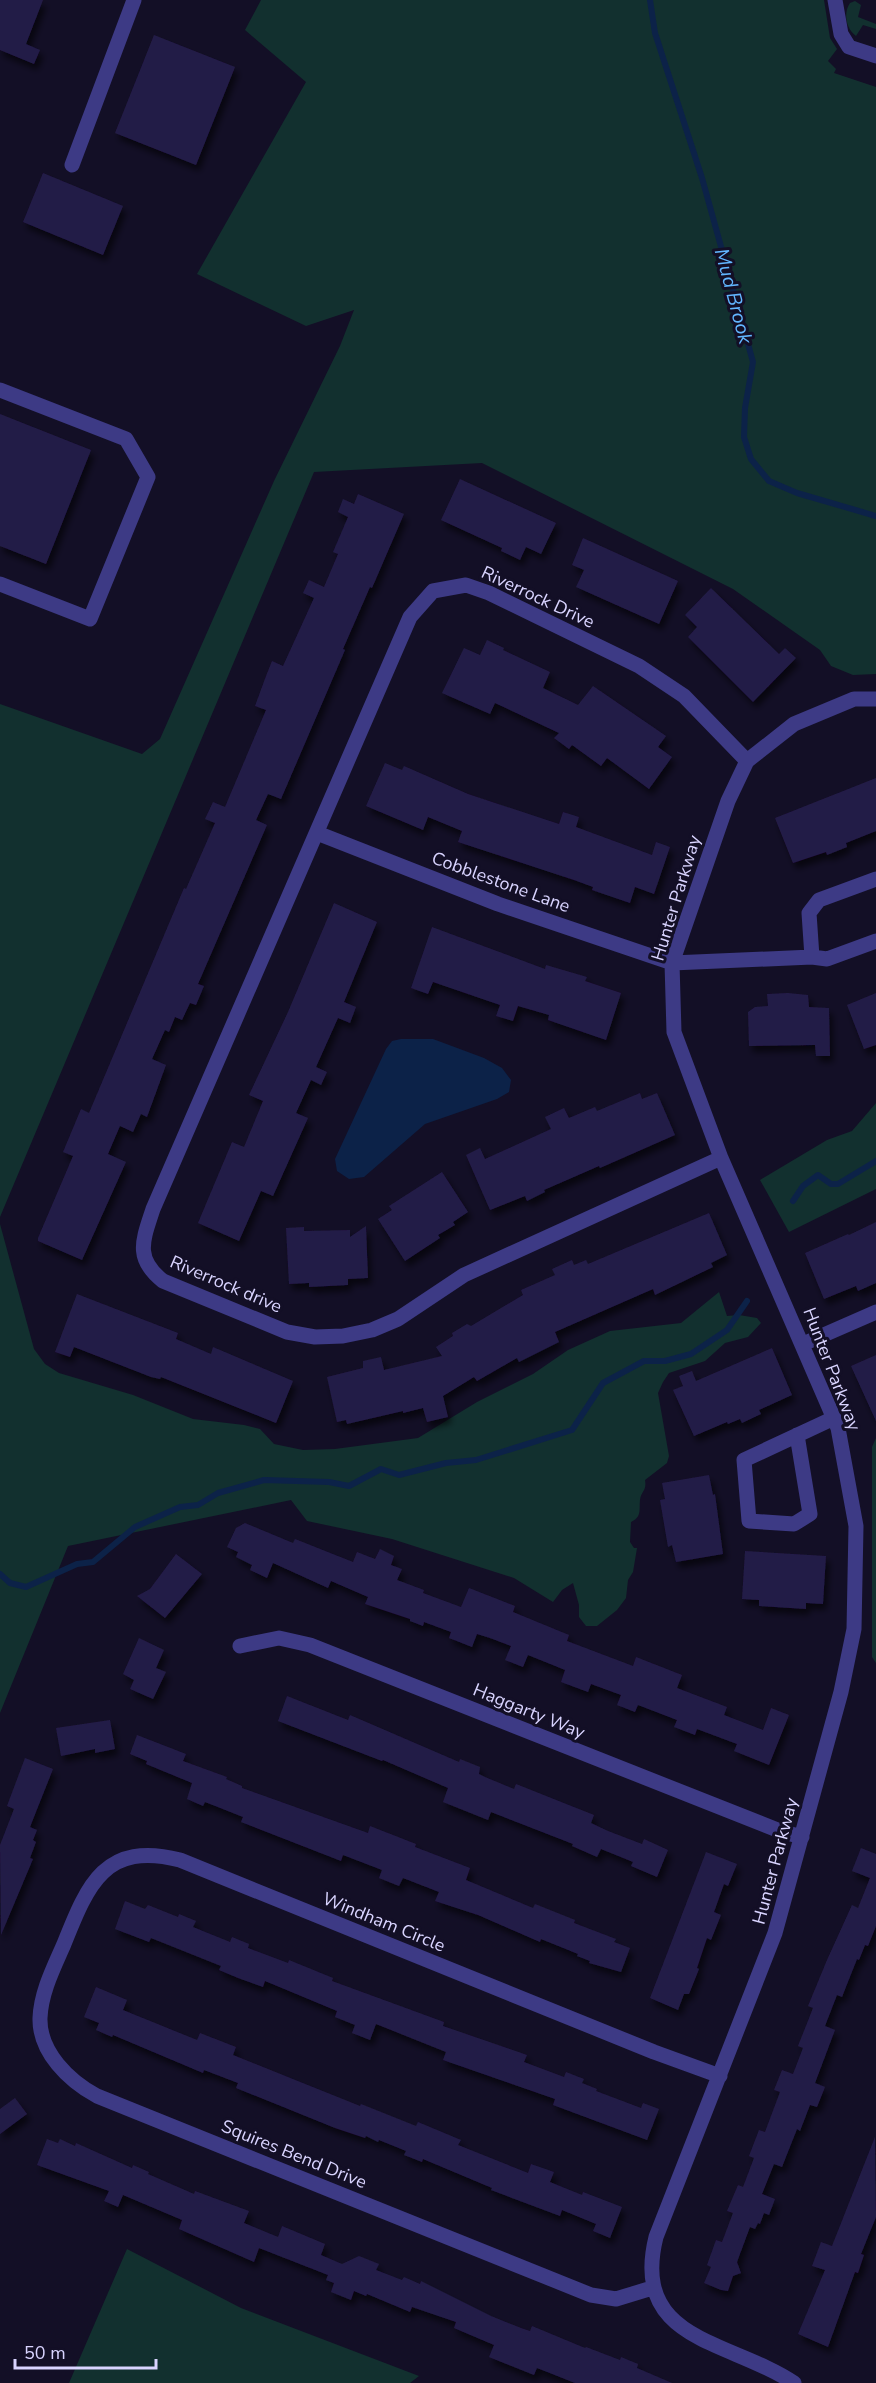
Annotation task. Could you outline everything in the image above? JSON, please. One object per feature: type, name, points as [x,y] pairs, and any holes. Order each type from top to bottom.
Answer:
[{"type":"street","points":[[72,165],[134,0]]},
{"type":"street","points":[[836,0],[841,33],[849,47],[876,56]]},
{"type":"street","points":[[0,390],[126,439],[148,477],[90,619],[0,584]]},
{"type":"street","name":"Riverrock Drive","points":[[317,833],[410,617],[433,591],[466,585],[489,593],[639,666],[684,696],[747,761]]},
{"type":"street","name":"Hunter Parkway","points":[[794,2383],[679,2326],[669,2318],[652,2288],[651,2265],[656,2237],[776,1933],[841,1692],[854,1629],[856,1527],[838,1428],[721,1158],[674,1032],[672,963],[728,801],[747,761],[794,724],[854,699],[876,699]]},
{"type":"street","name":"Cobblestone Lane","points":[[317,833],[498,904],[672,963]]},
{"type":"street","name":"Riverrock drive","points":[[317,833],[153,1209],[144,1237],[143,1257],[150,1271],[163,1281],[287,1332],[315,1337],[343,1336],[372,1330],[398,1319],[464,1275],[721,1158]]},
{"type":"street","points":[[812,957],[809,913],[819,900],[876,879]]},
{"type":"street","points":[[672,963],[812,957],[827,959],[876,941]]},
{"type":"street","points":[[803,1344],[876,1312]]},
{"type":"street","points":[[797,1435],[810,1514],[794,1524],[749,1521],[744,1460],[797,1435],[834,1418]]},
{"type":"street","name":"Haggarty Way","points":[[240,1646],[279,1638],[310,1645],[802,1837]]},
{"type":"street","name":"Windham Circle","points":[[66,1937],[82,1899],[99,1875],[108,1868],[132,1857],[143,1854],[162,1856],[180,1860],[654,2052],[720,2076]]},
{"type":"street","name":"Squires Bend Drive","points":[[66,1937],[45,1992],[40,2020],[43,2036],[59,2067],[82,2088],[591,2295],[616,2299],[652,2288]]},
{"type":"green space","points":[[261,0],[824,0],[830,38],[837,49],[828,61],[836,69],[834,73],[876,87],[876,674],[853,675],[831,666],[820,650],[733,589],[482,463],[314,472],[0,1217],[0,704],[142,754],[160,739],[274,481],[340,346],[354,310],[306,326],[197,274],[306,82],[245,30]]},
{"type":"green space","points":[[855,1],[861,5],[858,17],[876,24],[876,29],[863,25],[856,36],[848,25],[846,16],[850,3]]},
{"type":"green space","points":[[876,1103],[876,1189],[789,1232],[760,1180],[827,1140],[852,1131]]},
{"type":"green space","points":[[0,1224],[34,1349],[45,1364],[59,1373],[133,1395],[193,1419],[260,1429],[274,1444],[303,1450],[335,1449],[418,1438],[477,1402],[533,1374],[568,1350],[610,1331],[681,1323],[719,1292],[727,1316],[757,1318],[761,1323],[748,1337],[725,1343],[705,1361],[669,1373],[663,1382],[658,1393],[669,1456],[667,1463],[645,1480],[640,1510],[635,1520],[631,1522],[630,1542],[634,1548],[637,1548],[633,1572],[628,1580],[626,1598],[617,1610],[597,1626],[586,1626],[579,1617],[579,1605],[573,1583],[562,1590],[553,1602],[514,1578],[392,1539],[307,1521],[291,1500],[68,1546],[0,1713]]},
{"type":"green space","points":[[876,1438],[876,1663],[872,1657],[872,1447]]},
{"type":"green space","points":[[127,2249],[241,2308],[419,2376],[410,2383],[69,2383]]},
{"type":"water","points":[[433,1039],[484,1058],[502,1068],[511,1080],[509,1092],[497,1099],[425,1124],[364,1177],[349,1179],[337,1171],[335,1159],[386,1049],[392,1041]]},
{"type":"building","points":[[0,0],[43,0],[26,44],[40,50],[34,64],[0,50]]},
{"type":"building","points":[[154,35],[235,67],[196,165],[115,133]]},
{"type":"building","points":[[43,173],[123,206],[103,255],[23,222]]},
{"type":"building","points":[[0,414],[91,450],[46,564],[0,546]]},
{"type":"building","points":[[460,479],[556,523],[541,554],[526,547],[520,560],[501,551],[502,548],[441,520]]},
{"type":"building","points":[[358,494],[404,514],[343,649],[345,650],[281,799],[268,794],[256,820],[267,825],[198,984],[204,986],[196,1005],[190,1003],[182,1020],[175,1017],[169,1032],[165,1030],[152,1059],[166,1065],[147,1117],[141,1114],[133,1132],[120,1126],[108,1154],[126,1162],[82,1260],[38,1241],[73,1156],[63,1152],[81,1109],[89,1113],[184,888],[186,889],[215,823],[205,819],[213,802],[225,807],[266,710],[255,706],[272,661],[283,666],[314,598],[303,593],[309,580],[324,587],[338,554],[333,552],[348,517],[338,512],[343,499],[354,504]]},
{"type":"building","points":[[583,538],[678,581],[659,624],[576,587],[584,570],[572,565]]},
{"type":"building","points":[[711,588],[779,654],[785,648],[796,658],[753,702],[688,637],[697,627],[685,615]]},
{"type":"building","points":[[487,640],[550,672],[543,688],[578,705],[593,686],[666,736],[658,747],[672,757],[649,789],[607,758],[601,766],[572,745],[569,749],[554,738],[559,733],[495,703],[490,714],[442,693],[464,648],[480,655]]},
{"type":"building","points":[[385,763],[402,770],[404,766],[468,794],[559,824],[563,812],[579,817],[576,827],[652,855],[656,842],[670,847],[654,894],[635,887],[630,903],[592,890],[593,887],[574,880],[458,842],[462,831],[428,817],[423,830],[366,806]]},
{"type":"building","points":[[876,778],[876,831],[846,843],[847,847],[827,855],[826,852],[793,863],[775,818]]},
{"type":"building","points":[[334,903],[377,922],[344,1002],[356,1007],[350,1023],[338,1018],[316,1067],[327,1072],[321,1085],[311,1080],[296,1113],[308,1118],[273,1196],[261,1191],[239,1241],[198,1223],[232,1142],[244,1147],[263,1101],[249,1095],[288,1012]]},
{"type":"building","points":[[432,927],[545,969],[546,965],[587,977],[585,981],[621,993],[606,1040],[548,1020],[549,1015],[518,1006],[513,1021],[496,1016],[500,1005],[433,982],[428,994],[411,988]]},
{"type":"building","points":[[876,993],[876,1045],[864,1049],[847,1005]]},
{"type":"building","points":[[767,994],[808,995],[809,1007],[829,1008],[830,1056],[816,1056],[815,1045],[749,1046],[748,1012],[755,1007],[768,1006]]},
{"type":"building","points":[[640,1093],[642,1099],[657,1093],[675,1135],[544,1190],[545,1192],[527,1201],[525,1196],[490,1210],[466,1155],[480,1148],[485,1159],[551,1129],[545,1117],[564,1108],[569,1118],[595,1107],[597,1111]]},
{"type":"building","points":[[442,1172],[468,1212],[453,1222],[455,1225],[438,1235],[440,1238],[405,1261],[378,1219],[392,1210],[389,1206]]},
{"type":"building","points":[[709,1213],[727,1255],[711,1263],[713,1267],[655,1295],[653,1289],[555,1332],[559,1342],[519,1362],[517,1358],[477,1381],[474,1377],[443,1396],[448,1417],[427,1422],[423,1408],[347,1424],[346,1420],[337,1422],[327,1377],[363,1368],[363,1361],[381,1357],[384,1370],[442,1356],[436,1347],[453,1336],[452,1333],[467,1324],[471,1326],[523,1295],[521,1290],[555,1275],[552,1269],[572,1260],[574,1265],[586,1260],[588,1264]]},
{"type":"building","points":[[876,1222],[876,1283],[858,1291],[856,1286],[824,1299],[805,1253]]},
{"type":"building","points":[[366,1226],[368,1278],[348,1279],[348,1285],[309,1287],[309,1283],[289,1284],[286,1228],[304,1227],[304,1231],[350,1230],[350,1237]]},
{"type":"building","points":[[77,1294],[178,1333],[176,1339],[211,1354],[213,1347],[293,1381],[276,1423],[161,1377],[160,1379],[151,1377],[74,1347],[70,1357],[55,1352]]},
{"type":"building","points":[[772,1348],[792,1395],[759,1410],[761,1414],[742,1423],[740,1419],[728,1424],[727,1422],[694,1436],[673,1390],[683,1386],[679,1376],[692,1371],[696,1381]]},
{"type":"building","points":[[876,1355],[876,1421],[851,1366]]},
{"type":"building","points":[[709,1475],[713,1495],[715,1494],[723,1554],[676,1562],[672,1545],[668,1547],[660,1500],[665,1499],[662,1483]]},
{"type":"building","points":[[245,1523],[293,1543],[295,1539],[353,1562],[357,1552],[375,1559],[380,1549],[394,1556],[391,1565],[402,1569],[397,1580],[424,1590],[423,1593],[461,1607],[469,1588],[515,1606],[513,1612],[569,1635],[567,1641],[633,1666],[636,1657],[682,1675],[677,1688],[727,1707],[724,1715],[763,1730],[771,1708],[789,1715],[769,1765],[734,1751],[737,1744],[697,1729],[695,1735],[674,1727],[677,1720],[638,1705],[635,1712],[617,1705],[621,1695],[591,1684],[588,1692],[561,1682],[565,1670],[528,1655],[523,1667],[505,1660],[511,1646],[490,1638],[477,1634],[472,1647],[449,1638],[451,1632],[424,1622],[423,1626],[410,1619],[365,1604],[368,1597],[331,1581],[328,1588],[273,1563],[267,1578],[250,1570],[252,1565],[236,1557],[238,1552],[227,1547],[236,1528]]},
{"type":"building","points":[[745,1551],[826,1556],[823,1604],[806,1603],[806,1609],[759,1606],[759,1600],[742,1599]]},
{"type":"building","points":[[176,1554],[202,1574],[165,1618],[137,1596],[150,1589]]},
{"type":"building","points":[[139,1638],[164,1650],[156,1668],[166,1672],[153,1699],[130,1689],[134,1680],[123,1674]]},
{"type":"building","points":[[287,1696],[348,1720],[350,1715],[459,1762],[460,1759],[480,1767],[479,1774],[485,1777],[514,1789],[516,1784],[594,1815],[591,1823],[642,1844],[644,1839],[668,1850],[657,1877],[631,1866],[633,1862],[601,1849],[597,1857],[572,1846],[573,1844],[491,1812],[488,1820],[443,1802],[448,1788],[383,1760],[278,1721]]},
{"type":"building","points":[[110,1720],[115,1749],[95,1753],[95,1749],[61,1756],[56,1728]]},
{"type":"building","points":[[137,1735],[186,1754],[183,1761],[227,1777],[226,1779],[242,1788],[368,1833],[370,1826],[416,1844],[415,1847],[470,1868],[466,1880],[533,1908],[535,1904],[575,1920],[574,1923],[616,1939],[614,1942],[630,1948],[621,1972],[589,1963],[590,1961],[577,1956],[578,1954],[541,1939],[540,1942],[478,1915],[435,1901],[439,1892],[403,1878],[399,1886],[379,1878],[382,1870],[343,1855],[341,1861],[241,1822],[243,1817],[205,1802],[203,1806],[187,1799],[192,1783],[146,1764],[147,1761],[130,1754]]},
{"type":"building","points":[[25,1758],[53,1769],[30,1827],[37,1830],[33,1840],[36,1842],[30,1858],[33,1859],[1,1935],[0,1845],[14,1809],[7,1806]]},
{"type":"building","points":[[861,1848],[876,1854],[876,1926],[868,1946],[865,1945],[859,1960],[857,1959],[842,1997],[837,1995],[825,2026],[835,2030],[815,2083],[825,2087],[817,2107],[810,2105],[800,2131],[797,2129],[782,2167],[774,2164],[762,2194],[775,2199],[769,2215],[764,2213],[760,2224],[758,2223],[755,2229],[750,2227],[737,2262],[741,2273],[733,2276],[728,2291],[721,2290],[704,2283],[711,2267],[707,2265],[716,2240],[722,2242],[733,2213],[727,2211],[738,2185],[743,2187],[754,2158],[749,2156],[759,2130],[765,2132],[780,2092],[774,2090],[782,2070],[793,2074],[803,2048],[798,2046],[813,2008],[808,2006],[827,1960],[852,1905],[858,1908],[870,1878],[852,1871]]},
{"type":"building","points":[[706,1852],[737,1864],[728,1886],[724,1884],[714,1912],[721,1915],[711,1940],[707,1938],[697,1968],[699,1969],[689,1994],[684,1994],[678,2010],[650,1998]]},
{"type":"building","points":[[125,1901],[145,1909],[148,1905],[178,1917],[179,1914],[196,1921],[193,1927],[230,1942],[232,1937],[249,1944],[248,1948],[288,1963],[289,1960],[333,1978],[332,1981],[444,2022],[443,2026],[527,2055],[524,2062],[564,2077],[566,2072],[584,2079],[582,2083],[597,2089],[596,2091],[641,2108],[643,2103],[659,2109],[647,2140],[553,2105],[555,2099],[443,2060],[446,2052],[376,2024],[370,2040],[352,2033],[355,2025],[335,2017],[337,2011],[265,1981],[263,1987],[238,1978],[219,1970],[221,1966],[151,1938],[149,1942],[115,1929]]},
{"type":"building","points":[[96,1987],[127,2000],[123,2010],[197,2040],[200,2033],[236,2047],[233,2055],[360,2106],[361,2104],[416,2126],[418,2122],[461,2140],[458,2145],[528,2173],[531,2164],[554,2172],[550,2182],[622,2207],[610,2238],[593,2231],[596,2224],[562,2210],[560,2216],[491,2190],[492,2188],[423,2159],[422,2162],[404,2155],[406,2151],[379,2140],[378,2142],[366,2136],[365,2138],[335,2128],[236,2088],[238,2083],[204,2070],[203,2073],[96,2030],[99,2023],[84,2017]]},
{"type":"building","points":[[15,2098],[27,2114],[0,2134],[0,2109]]},
{"type":"building","points":[[875,2137],[876,2217],[861,2254],[864,2255],[858,2273],[855,2272],[828,2347],[798,2334],[825,2270],[812,2266],[821,2242],[832,2246]]},
{"type":"building","points":[[47,2139],[58,2143],[60,2139],[75,2146],[76,2143],[132,2168],[133,2165],[194,2194],[195,2191],[249,2211],[244,2223],[278,2237],[282,2226],[294,2231],[325,2244],[321,2255],[342,2264],[359,2256],[379,2264],[376,2270],[402,2280],[404,2277],[420,2284],[421,2281],[491,2316],[521,2328],[530,2331],[532,2326],[585,2348],[620,2360],[621,2357],[638,2364],[637,2368],[672,2383],[575,2383],[537,2368],[534,2375],[489,2357],[494,2345],[454,2328],[456,2322],[412,2307],[410,2312],[354,2291],[351,2300],[331,2292],[334,2283],[326,2280],[328,2275],[259,2248],[254,2262],[179,2229],[182,2220],[123,2195],[118,2207],[104,2201],[109,2191],[37,2165]]},
{"type":"waterway","name":"Mud Brook","points":[[650,0],[655,33],[702,178],[753,362],[745,408],[744,437],[751,459],[769,481],[797,493],[876,516]]},
{"type":"waterway","points":[[793,1201],[803,1186],[818,1175],[831,1184],[838,1184],[876,1161]]},
{"type":"waterway","points":[[0,1574],[10,1583],[26,1587],[77,1564],[93,1562],[135,1527],[180,1507],[198,1505],[218,1493],[264,1480],[329,1482],[349,1486],[381,1469],[399,1475],[446,1463],[476,1460],[572,1430],[603,1383],[644,1361],[665,1361],[691,1354],[727,1330],[747,1301]]}]
